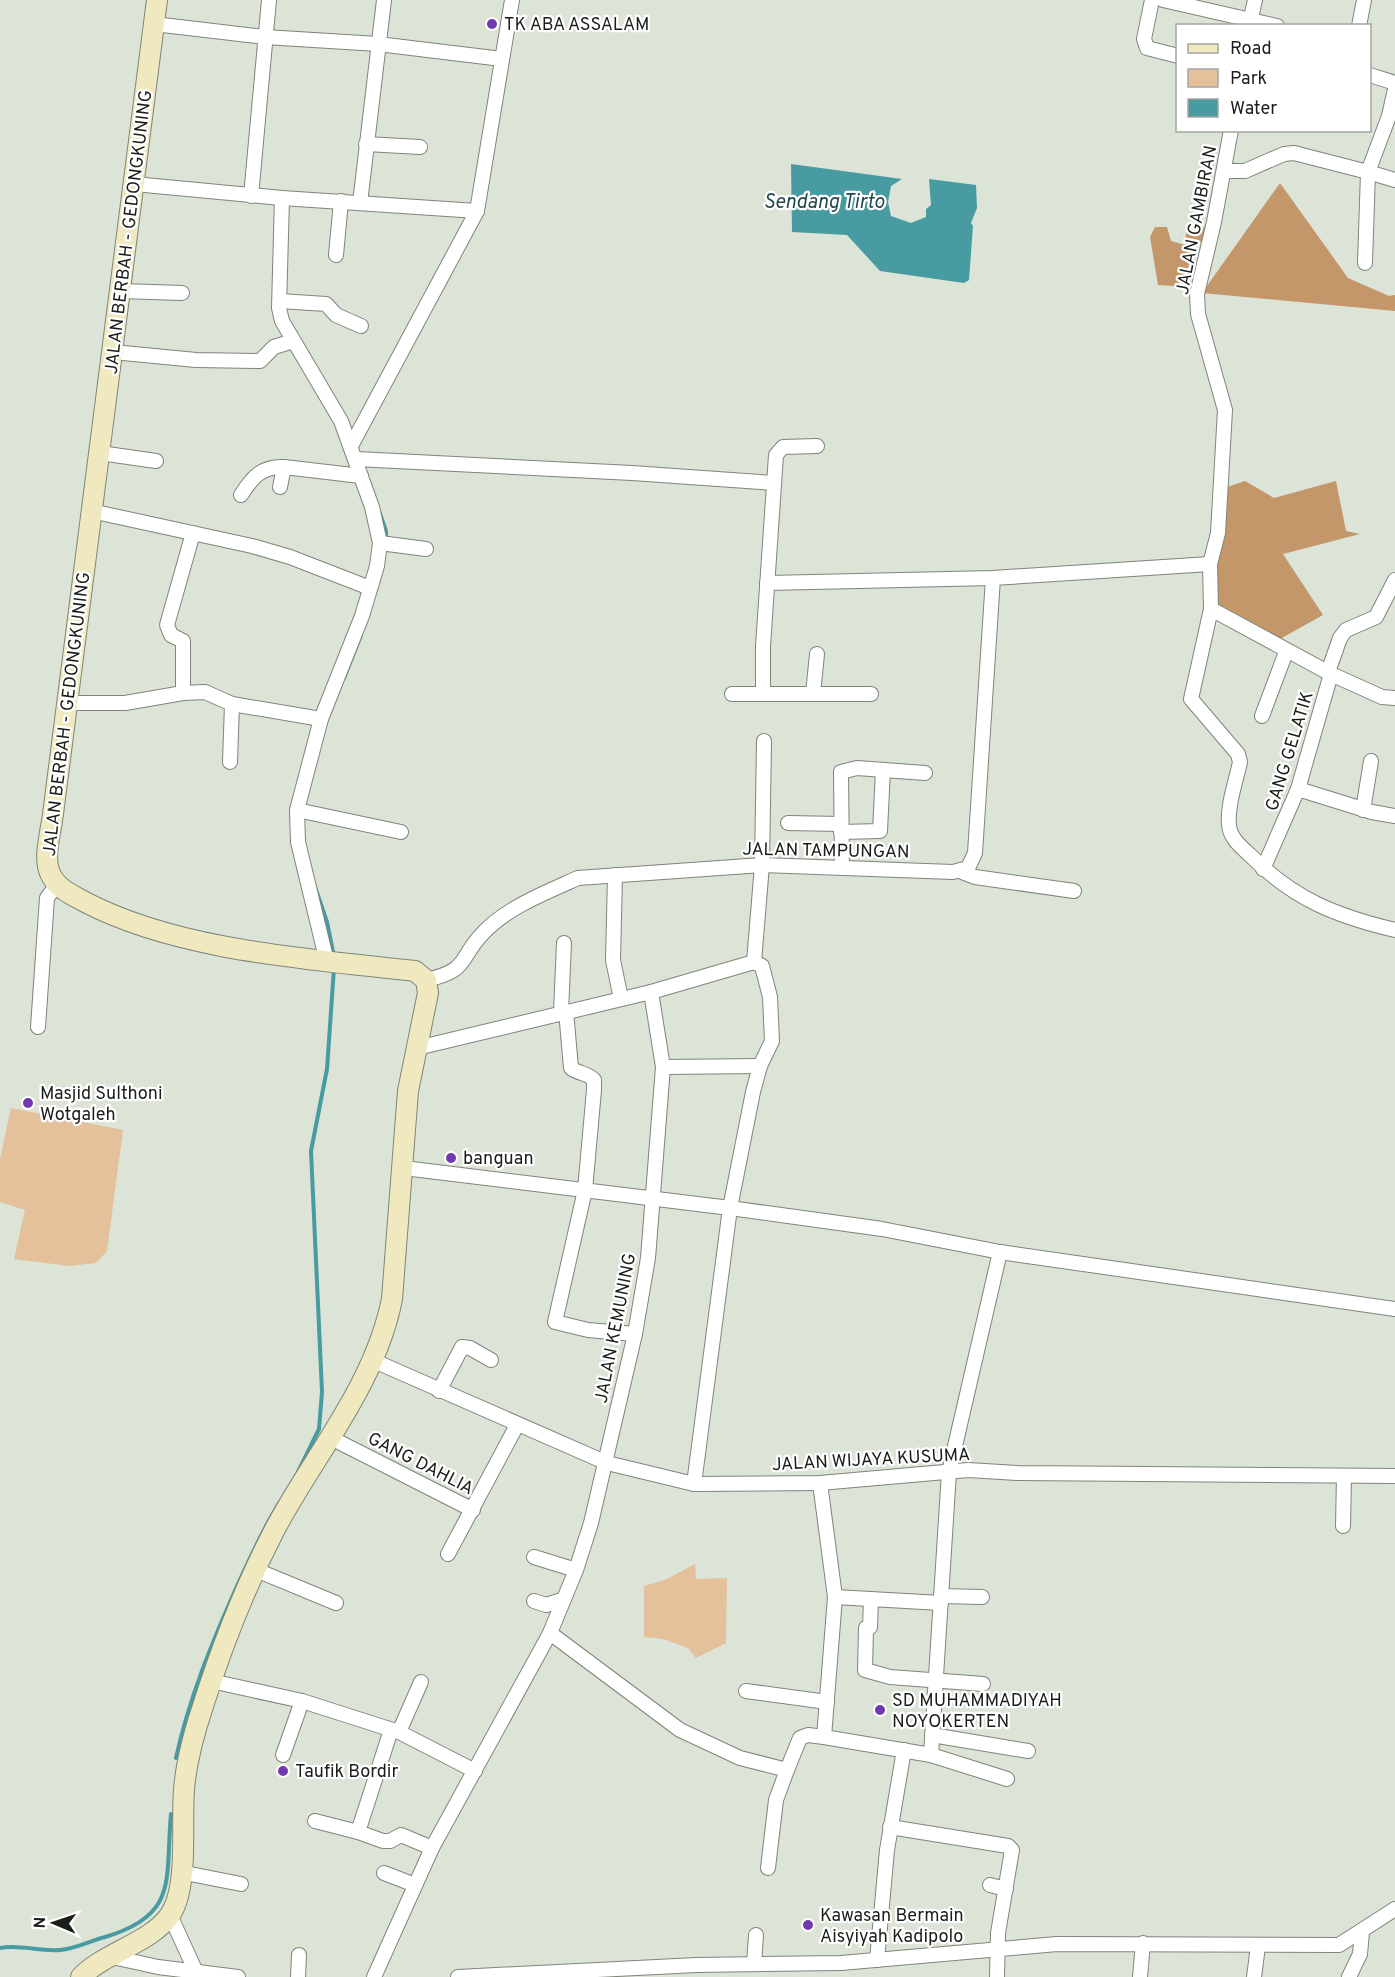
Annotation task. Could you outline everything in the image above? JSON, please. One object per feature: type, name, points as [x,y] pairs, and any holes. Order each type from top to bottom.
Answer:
[{"type":"main road","name":"JALAN BERBAH - GEDONGKUNING","points":[[157,0],[47,864],[49,872],[57,884],[70,894],[113,917],[153,931],[333,962],[415,971],[426,980]]},
{"type":"main road","points":[[81,1977],[93,1965],[147,1934],[170,1915],[180,1872],[184,1787],[193,1738],[211,1681],[256,1570],[276,1528],[331,1438],[372,1360],[392,1302],[408,1091],[427,1000],[426,980]]},
{"type":"street","points":[[251,196],[269,0]]},
{"type":"street","points":[[360,203],[384,0]]},
{"type":"street","points":[[353,453],[477,211],[512,0]]},
{"type":"street","points":[[1152,0],[1144,39],[1147,48],[1176,55]]},
{"type":"street","points":[[1162,0],[1270,24]]},
{"type":"street","points":[[1251,18],[1256,0]]},
{"type":"street","points":[[1359,24],[1364,0]]},
{"type":"street","points":[[154,24],[265,37],[378,44],[502,59]]},
{"type":"street","points":[[1371,75],[1395,83]]},
{"type":"street","points":[[1365,263],[1368,172],[1392,117],[1395,89]]},
{"type":"street","name":"JALAN GAMBIRAN","points":[[1231,132],[1225,171],[1197,294],[1198,314],[1225,410],[1218,533],[1210,564],[1211,609],[1191,699],[1238,754],[1240,762],[1229,824],[1238,843],[1263,869]]},
{"type":"street","points":[[366,144],[420,147]]},
{"type":"street","points":[[1225,171],[1245,171],[1284,154],[1294,153],[1395,180]]},
{"type":"street","points":[[134,184],[251,196],[477,211]]},
{"type":"street","points":[[282,198],[280,301],[282,321],[329,398],[353,453],[386,543],[353,642],[321,719],[301,811],[298,842],[333,962]]},
{"type":"street","points":[[336,255],[341,201]]},
{"type":"street","points":[[121,291],[182,293]]},
{"type":"street","points":[[280,301],[324,303],[336,315],[362,326]]},
{"type":"street","points":[[113,352],[196,360],[260,361],[274,347],[293,341]]},
{"type":"street","points":[[763,693],[767,583],[776,455],[783,447],[817,446]]},
{"type":"street","points":[[100,453],[156,461]]},
{"type":"street","points":[[353,453],[774,483]]},
{"type":"street","points":[[241,495],[253,476],[266,468],[284,467],[361,476]]},
{"type":"street","points":[[279,487],[284,467]]},
{"type":"street","points":[[91,511],[290,557],[370,588]]},
{"type":"street","points":[[183,693],[183,641],[171,635],[167,624],[193,533]]},
{"type":"street","points":[[386,543],[426,549]]},
{"type":"street","points":[[767,583],[993,578],[1210,564]]},
{"type":"street","points":[[962,872],[972,864],[975,853],[993,578]]},
{"type":"street","name":"GANG GELATIK","points":[[1263,869],[1298,789],[1340,638],[1346,630],[1376,617],[1395,580]]},
{"type":"street","points":[[1211,609],[1286,652],[1329,673],[1382,697],[1395,698]]},
{"type":"street","points":[[1262,716],[1286,652]]},
{"type":"street","points":[[813,694],[817,654]]},
{"type":"street","points":[[67,703],[125,703],[183,693],[209,692],[232,704],[321,719]]},
{"type":"street","points":[[732,694],[871,694]]},
{"type":"street","points":[[230,762],[232,704]]},
{"type":"street","points":[[754,962],[762,865],[764,741]]},
{"type":"street","points":[[1363,810],[1371,761]]},
{"type":"street","points":[[842,866],[841,771],[857,768],[925,773]]},
{"type":"street","points":[[788,823],[880,831],[884,770]]},
{"type":"street","points":[[1298,789],[1363,810],[1395,816]]},
{"type":"street","points":[[301,811],[401,832]]},
{"type":"street","name":"JALAN TAMPUNGAN","points":[[426,980],[452,973],[484,932],[550,891],[578,878],[762,865],[842,866],[962,872],[975,877],[1074,891]]},
{"type":"street","points":[[1263,869],[1302,898],[1351,919],[1395,930]]},
{"type":"street","points":[[615,875],[613,960],[621,999]]},
{"type":"street","points":[[38,1027],[47,898],[57,884]]},
{"type":"street","points":[[564,943],[564,1012],[571,1068],[578,1073],[590,1075],[594,1080],[585,1190],[555,1322],[588,1330],[635,1334]]},
{"type":"street","points":[[417,1048],[651,992],[754,962],[762,966],[766,976],[773,1033],[771,1048],[760,1066],[730,1208],[694,1484]]},
{"type":"street","name":"JALAN KEMUNING","points":[[374,1977],[432,1848],[550,1633],[576,1570],[607,1463],[635,1334],[648,1258],[654,1199],[663,1067],[651,992]]},
{"type":"street","points":[[663,1067],[760,1066]]},
{"type":"street","points":[[404,1167],[882,1229],[1000,1252],[1395,1309]]},
{"type":"street","points":[[931,1755],[949,1472],[1000,1252]]},
{"type":"street","points":[[439,1391],[462,1347],[470,1348],[491,1360]]},
{"type":"street","name":"JALAN WIJAYA KUSUMA","points":[[372,1360],[607,1463],[694,1484],[820,1483],[968,1470],[1017,1473],[1395,1476]]},
{"type":"street","name":"GANG DAHLIA","points":[[331,1438],[473,1510],[517,1425]]},
{"type":"street","points":[[1343,1526],[1344,1476]]},
{"type":"street","points":[[820,1483],[835,1597],[824,1737]]},
{"type":"street","points":[[448,1554],[473,1510]]},
{"type":"street","points":[[534,1557],[576,1570]]},
{"type":"street","points":[[256,1570],[336,1603]]},
{"type":"street","points":[[835,1597],[941,1600],[982,1597]]},
{"type":"street","points":[[871,1599],[865,1670],[890,1677],[983,1684]]},
{"type":"street","points":[[534,1601],[546,1605],[562,1600]]},
{"type":"street","points":[[550,1633],[680,1730],[740,1758],[787,1770]]},
{"type":"street","points":[[211,1681],[302,1701],[395,1731],[475,1771]]},
{"type":"street","points":[[358,1832],[395,1731],[421,1682]]},
{"type":"street","points":[[746,1691],[827,1702]]},
{"type":"street","points":[[283,1755],[302,1701]]},
{"type":"street","points":[[768,1868],[776,1800],[800,1738],[808,1735],[931,1755],[1008,1779]]},
{"type":"street","points":[[932,1735],[1028,1751]]},
{"type":"street","points":[[877,1960],[890,1827],[904,1750]]},
{"type":"street","points":[[315,1821],[382,1841],[390,1841],[401,1835],[432,1848]]},
{"type":"street","points":[[890,1827],[1008,1846],[1012,1856],[998,1948],[997,1977]]},
{"type":"street","points":[[180,1872],[241,1884]]},
{"type":"street","points":[[384,1874],[415,1885]]},
{"type":"street","points":[[990,1885],[1006,1889]]},
{"type":"street","points":[[458,1977],[696,1971],[754,1964],[840,1970],[877,1960],[1057,1944],[1339,1945],[1395,1909]]},
{"type":"street","points":[[170,1915],[196,1974]]},
{"type":"street","points":[[1349,1977],[1360,1954],[1362,1932]]},
{"type":"street","points":[[754,1964],[756,1935]]},
{"type":"street","points":[[1140,1977],[1143,1943]]},
{"type":"street","points":[[1254,1977],[1258,1946]]},
{"type":"street","points":[[111,1954],[157,1972],[238,1977]]},
{"type":"street","points":[[298,1977],[299,1955]]},
{"type":"green space","points":[[11,1108],[123,1130],[107,1251],[96,1263],[69,1266],[14,1259],[25,1210],[0,1202],[0,1159]]},
{"type":"green space","points":[[695,1564],[696,1579],[727,1578],[726,1643],[696,1658],[688,1648],[663,1639],[644,1637],[644,1586],[667,1579]]},
{"type":"shaded area","points":[[1280,183],[1348,278],[1389,296],[1395,295],[1395,311],[1202,293]]},
{"type":"shaded area","points":[[1211,217],[1209,233],[1195,248],[1185,276],[1176,286],[1158,285],[1150,237],[1155,227],[1167,227],[1171,241],[1185,245],[1186,234],[1194,228],[1202,230]]},
{"type":"shaded area","points":[[1245,481],[1274,498],[1336,481],[1346,531],[1360,534],[1283,554],[1323,615],[1271,644],[1215,611],[1221,489]]},
{"type":"water","name":"Sendang Tirto","points":[[791,164],[902,179],[891,186],[888,202],[891,216],[911,223],[926,217],[926,209],[931,205],[929,179],[976,185],[977,208],[971,223],[973,226],[969,280],[964,283],[880,271],[847,235],[792,232]]},
{"type":"waterway","points":[[379,511],[386,531],[386,541]]},
{"type":"waterway","points":[[344,678],[361,635]]},
{"type":"waterway","points":[[315,887],[327,922],[334,957]]},
{"type":"waterway","points":[[298,1472],[319,1429],[322,1392],[311,1151],[327,1069],[334,968]]},
{"type":"waterway","points":[[176,1758],[188,1713],[211,1648],[253,1553],[280,1502]]},
{"type":"waterway","points":[[0,1948],[66,1949],[129,1928],[146,1918],[157,1906],[164,1892],[171,1814]]},
{"type":"place","name":"TK ABA ASSALAM","points":[[492,24]]},
{"type":"place","name":"Masjid Sulthoni Wotgaleh","points":[[28,1103]]},
{"type":"place","name":"banguan","points":[[451,1158]]},
{"type":"place","name":"SD MUHAMMADIYAH NOYOKERTEN","points":[[880,1710]]},
{"type":"place","name":"Taufik Bordir","points":[[283,1771]]},
{"type":"place","name":"Kawasan Bermain Aisyiyah Kadipolo","points":[[808,1925]]}]
